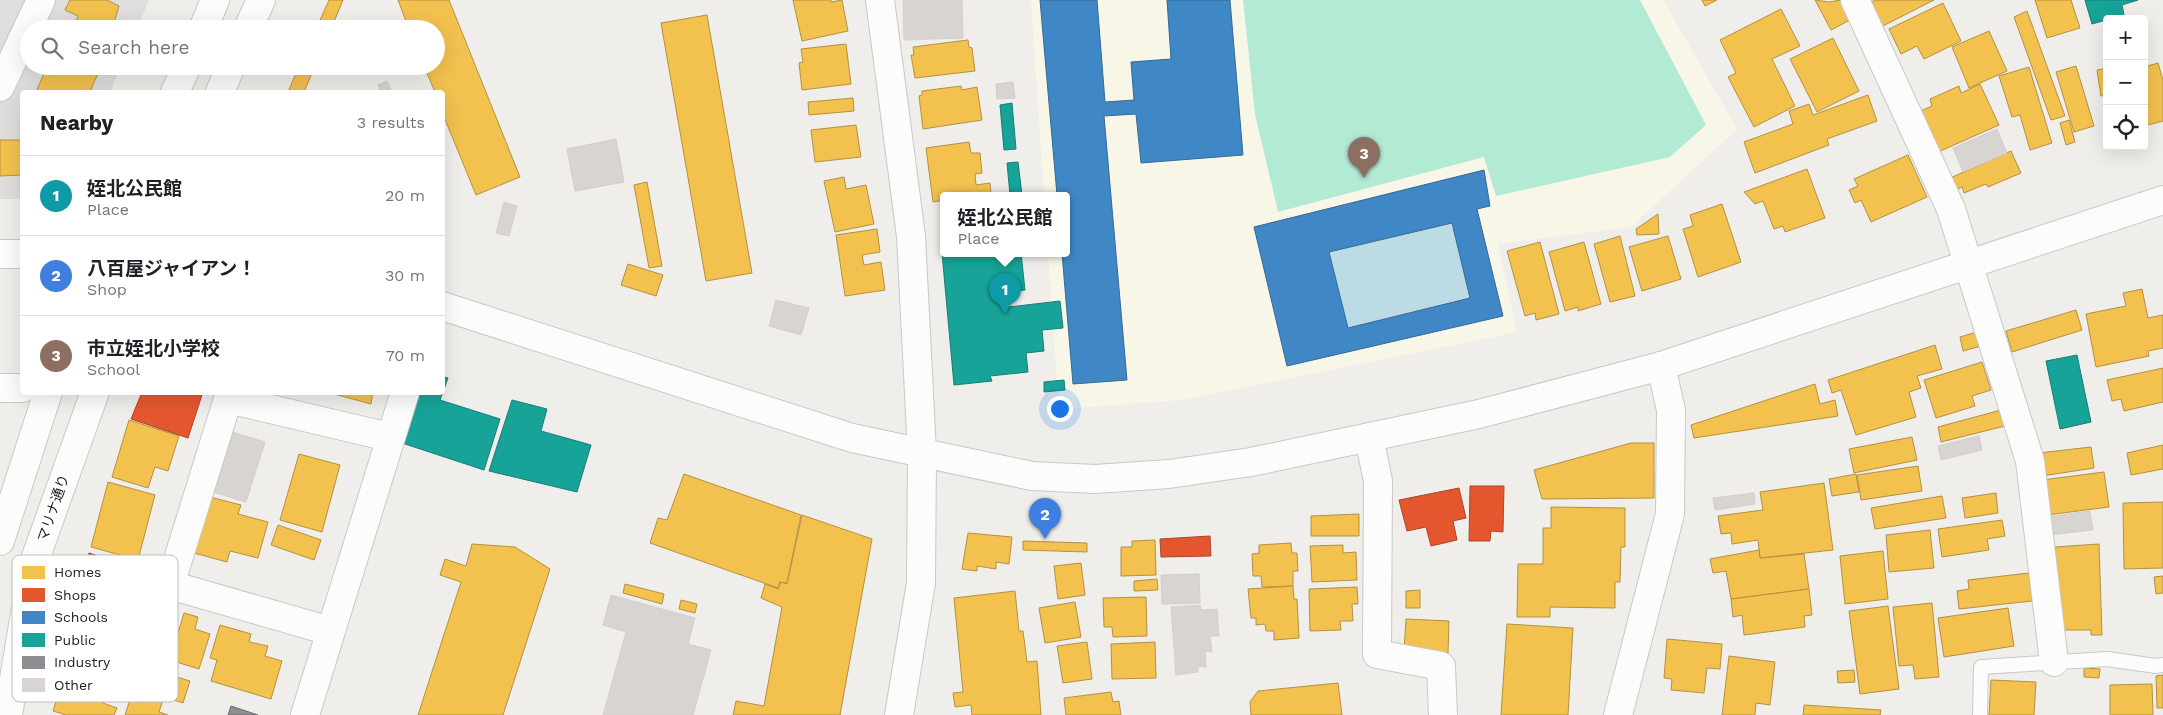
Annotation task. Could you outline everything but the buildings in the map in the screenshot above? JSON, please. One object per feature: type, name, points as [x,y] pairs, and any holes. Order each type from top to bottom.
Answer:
[{"type":"street","points":[[32,20],[41,0]]},
{"type":"street","points":[[206,20],[215,0]]},
{"type":"street","points":[[252,20],[261,0]]},
{"type":"street","points":[[880,0],[911,236],[922,453],[921,583],[899,715]]},
{"type":"street","points":[[1855,0],[1951,209],[2030,461],[2054,662]]},
{"type":"street","points":[[0,87],[20,45]]},
{"type":"street","points":[[176,90],[182,75]]},
{"type":"street","points":[[221,90],[227,75]]},
{"type":"street","points":[[445,307],[852,438],[1032,476],[1096,479],[1169,474],[1224,466],[1369,438],[1479,414],[1661,366],[2163,200]]},
{"type":"street","points":[[0,254],[20,254]]},
{"type":"street","points":[[1618,715],[1670,514],[1671,410],[1661,366]]},
{"type":"street","points":[[0,388],[20,388]]},
{"type":"street","points":[[0,541],[47,395]]},
{"type":"street","name":"マリナ通り","points":[[37,555],[93,395]]},
{"type":"street","points":[[304,715],[403,395]]},
{"type":"street","points":[[178,559],[228,399],[389,437]]},
{"type":"street","points":[[1369,438],[1378,480],[1377,654],[1441,666],[1443,715]]},
{"type":"street","points":[[178,587],[330,631]]},
{"type":"street","name":"マリナ通り","points":[[8,715],[12,691]]},
{"type":"lane","points":[[1980,715],[1981,667],[2107,659],[2156,666],[2163,664]]},
{"type":"shaded area","points":[[0,0],[149,0],[141,20],[20,20],[20,75],[117,75],[111,90],[20,90],[20,199],[0,199]]},
{"type":"shaded area","points":[[1031,0],[1663,0],[1737,129],[1631,227],[1498,244],[1517,332],[1182,400],[1059,409],[1048,257],[1070,257],[1070,192],[1044,192]]},
{"type":"green space","points":[[1243,0],[1640,0],[1706,125],[1670,157],[1496,196],[1484,157],[1278,212],[1255,114]]},
{"type":"water","points":[[1452,223],[1470,298],[1348,328],[1329,252]]},
{"type":"place","name":"市立姪北小学校","points":[[1364,178]]},
{"type":"place","name":"姪北公民館","points":[[1005,314]]},
{"type":"place","name":"八百屋ジャイアン！","points":[[1045,539]]}]
